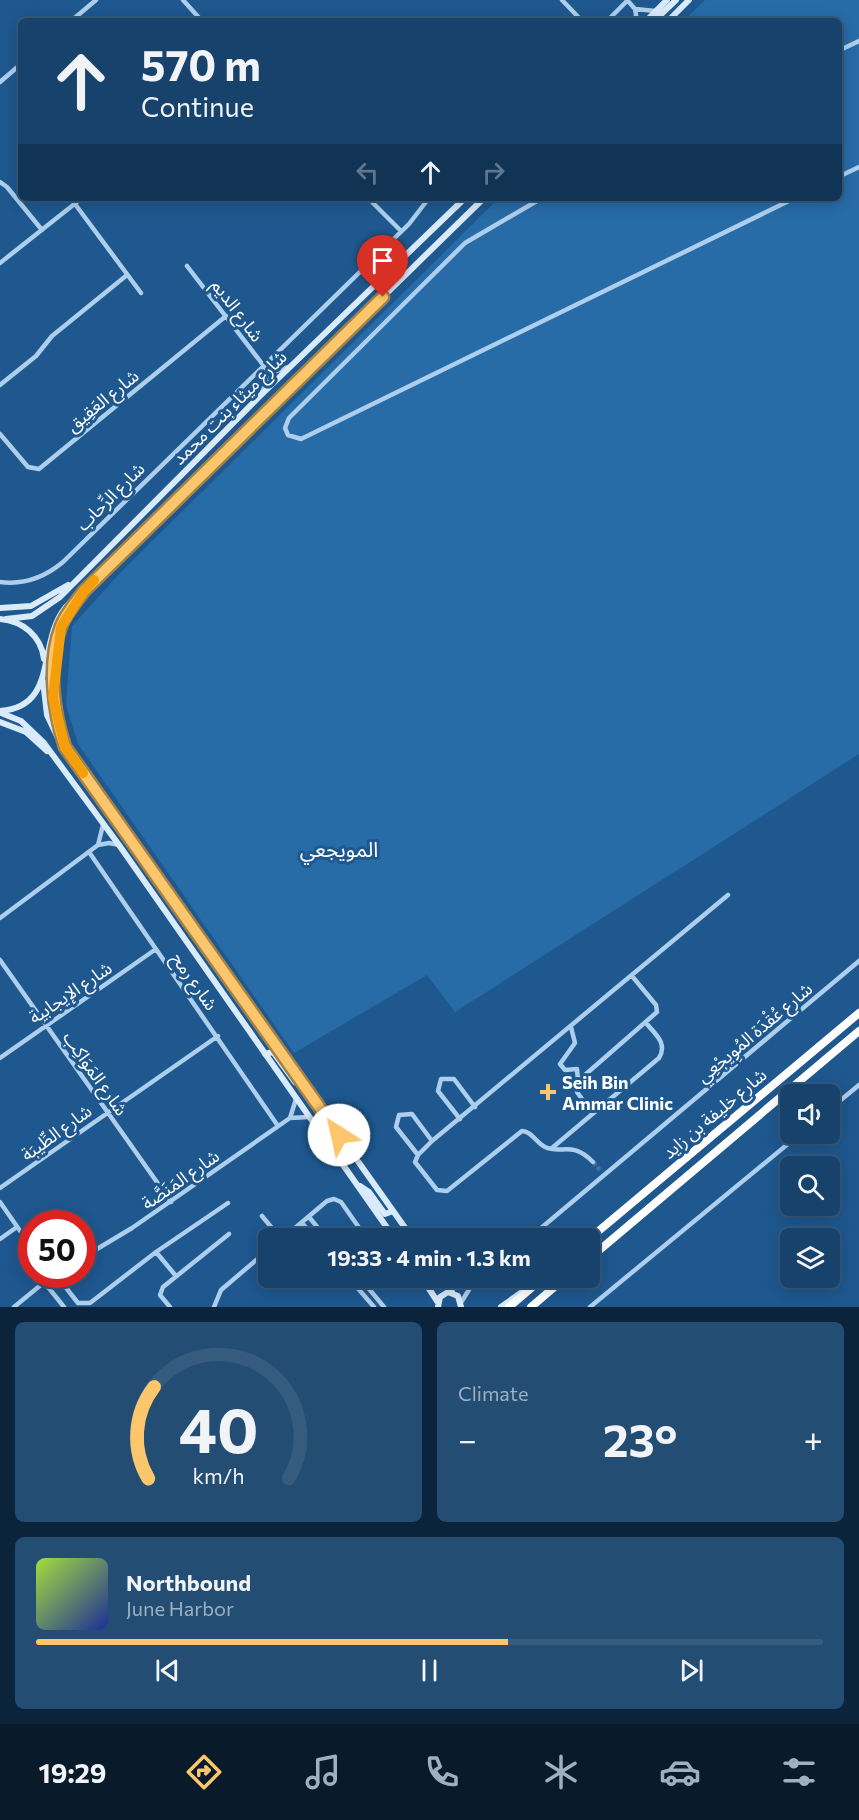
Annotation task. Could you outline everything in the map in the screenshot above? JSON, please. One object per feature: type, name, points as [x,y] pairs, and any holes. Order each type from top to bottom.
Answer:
[{"type":"highway","name":"شارع خليفة بن زايد","points":[[600,1230],[859,1013]]},
{"type":"highway","name":"شارع خليفة بن زايد","points":[[600,1250],[859,1031]]},
{"type":"highway","points":[[509,1307],[531,1288]]},
{"type":"highway","points":[[531,1307],[553,1288]]},
{"type":"main road","points":[[649,18],[667,0]]},
{"type":"main road","points":[[657,18],[676,0]]},
{"type":"main road","points":[[671,18],[689,0]]},
{"type":"main road","name":"شارع ميثاء بنت محمد","points":[[3,619],[24,618],[39,612],[60,597],[261,395],[462,201]]},
{"type":"main road","name":"شارع ميثاء بنت محمد","points":[[307,1089],[65,747],[47,715],[43,680],[51,634],[56,620],[84,591],[481,201]]},
{"type":"main road","points":[[0,608],[31,606],[77,581]]},
{"type":"main road","points":[[65,747],[53,698],[58,640],[63,620],[84,591]]},
{"type":"main road","points":[[3,619],[30,630],[38,640],[45,666]]},
{"type":"main road","points":[[0,712],[24,704],[37,691],[43,680]]},
{"type":"main road","points":[[0,712],[31,728],[52,755],[119,845],[388,1228]]},
{"type":"main road","points":[[0,722],[26,732],[52,755]]},
{"type":"main road","points":[[265,1054],[273,1052],[295,1082],[307,1089],[405,1228]]},
{"type":"main road","points":[[359,1186],[369,1192],[385,1214],[389,1215],[393,1211]]},
{"type":"main road","points":[[428,1288],[438,1304]]},
{"type":"main road","points":[[450,1288],[462,1304]]},
{"type":"main road","points":[[501,1307],[531,1288]]},
{"type":"main road","points":[[438,1304],[443,1294],[454,1293]]},
{"type":"street","points":[[75,18],[96,0]]},
{"type":"street","points":[[183,0],[199,18]]},
{"type":"street","points":[[562,0],[579,18]]},
{"type":"street","points":[[610,18],[628,0],[635,9],[636,18]]},
{"type":"street","points":[[635,9],[656,10]]},
{"type":"street","points":[[842,49],[859,41]]},
{"type":"street","points":[[0,82],[18,67]]},
{"type":"street","points":[[842,175],[859,167]]},
{"type":"street","points":[[0,182],[18,201]]},
{"type":"street","points":[[18,201],[42,230]]},
{"type":"street","points":[[0,263],[78,201]]},
{"type":"street","points":[[372,201],[401,231]]},
{"type":"street","name":"شارع الرِّحاب","points":[[0,582],[14,584],[41,576],[63,562],[265,368],[401,231],[426,201]]},
{"type":"street","points":[[537,201],[465,243],[289,418],[285,425],[288,435],[301,439],[789,201]]},
{"type":"street","points":[[75,204],[141,293]]},
{"type":"street","name":"شارع الديم","points":[[187,266],[265,368]]},
{"type":"street","points":[[0,384],[36,356],[52,336],[128,275]]},
{"type":"street","name":"شارع العَقِيق","points":[[0,434],[28,467],[39,469],[226,316]]},
{"type":"street","points":[[265,368],[273,372],[290,367]]},
{"type":"street","points":[[261,395],[267,379],[265,368]]},
{"type":"street","points":[[98,845],[102,834],[102,822]]},
{"type":"street","points":[[0,918],[98,845],[109,843],[119,845]]},
{"type":"street","name":"شارع رمح","points":[[89,852],[278,1126]]},
{"type":"street","points":[[593,1162],[577,1150],[543,1146],[530,1133],[518,1132],[443,1192],[437,1190],[416,1165],[418,1155],[432,1142],[728,895]]},
{"type":"street","name":"شارع الإيجابية","points":[[0,1058],[156,949]]},
{"type":"street","name":"شارع المَوَاكِب","points":[[0,960],[171,1202]]},
{"type":"street","name":"شارع عُقْدَة المُوِيجْعِي","points":[[541,1228],[859,961]]},
{"type":"street","points":[[578,1081],[657,1012],[656,1005],[632,976]]},
{"type":"street","points":[[552,1148],[661,1054],[661,1042],[646,1023]]},
{"type":"street","points":[[571,1027],[575,1043],[560,1064],[565,1070],[577,1069],[577,1092],[592,1113]]},
{"type":"street","name":"شارع الطِّيبَة","points":[[0,1188],[218,1036]]},
{"type":"street","points":[[460,1119],[438,1091],[441,1079],[454,1079],[475,1107]]},
{"type":"street","points":[[840,1101],[859,1085]]},
{"type":"street","points":[[296,1099],[290,1118],[309,1117]]},
{"type":"street","points":[[418,1155],[396,1127],[395,1121],[399,1114],[407,1112],[412,1114],[432,1142]]},
{"type":"street","name":"شارع المَنَصَّة","points":[[96,1249],[171,1202],[290,1118]]},
{"type":"street","points":[[590,1307],[788,1144]]},
{"type":"street","points":[[600,1170],[604,1175]]},
{"type":"street","points":[[295,1228],[327,1201],[338,1200],[359,1228]]},
{"type":"street","points":[[0,1202],[17,1227],[0,1239]]},
{"type":"street","points":[[65,1288],[78,1303],[86,1304],[156,1252],[228,1203]]},
{"type":"street","points":[[262,1216],[272,1228]]},
{"type":"street","points":[[309,1217],[318,1228]]},
{"type":"street","points":[[302,1223],[306,1228]]},
{"type":"street","points":[[170,1307],[160,1292],[176,1276],[229,1234]]},
{"type":"street","points":[[156,1252],[176,1276]]},
{"type":"street","points":[[214,1307],[221,1290],[258,1259]]},
{"type":"street","points":[[14,1307],[37,1288]]},
{"type":"street","points":[[49,1288],[64,1307]]},
{"type":"street","points":[[358,1288],[374,1307]]},
{"type":"street","points":[[368,1288],[384,1307]]},
{"type":"street","points":[[454,1293],[470,1288]]},
{"type":"street","points":[[462,1304],[470,1288]]},
{"type":"shaded area","points":[[705,0],[859,0],[859,754],[455,1012],[427,975],[294,1053],[78,744],[66,705],[72,626],[123,570],[496,201],[842,201],[842,18],[686,18]]},
{"type":"tunnel","points":[[593,1162],[600,1170]]},
{"type":"slow traffic","points":[[83,773],[65,747],[56,719],[53,698],[61,627],[67,615],[94,580]]},
{"type":"place","name":"Seih Bin Ammar Clinic","points":[[548,1092]]},
{"type":"district","name":"المويجعي","points":[[339,848]]},
{"type":"route","points":[[339,1135],[65,747],[56,719],[53,698],[59,633],[67,615],[84,591],[383,297]]}]
